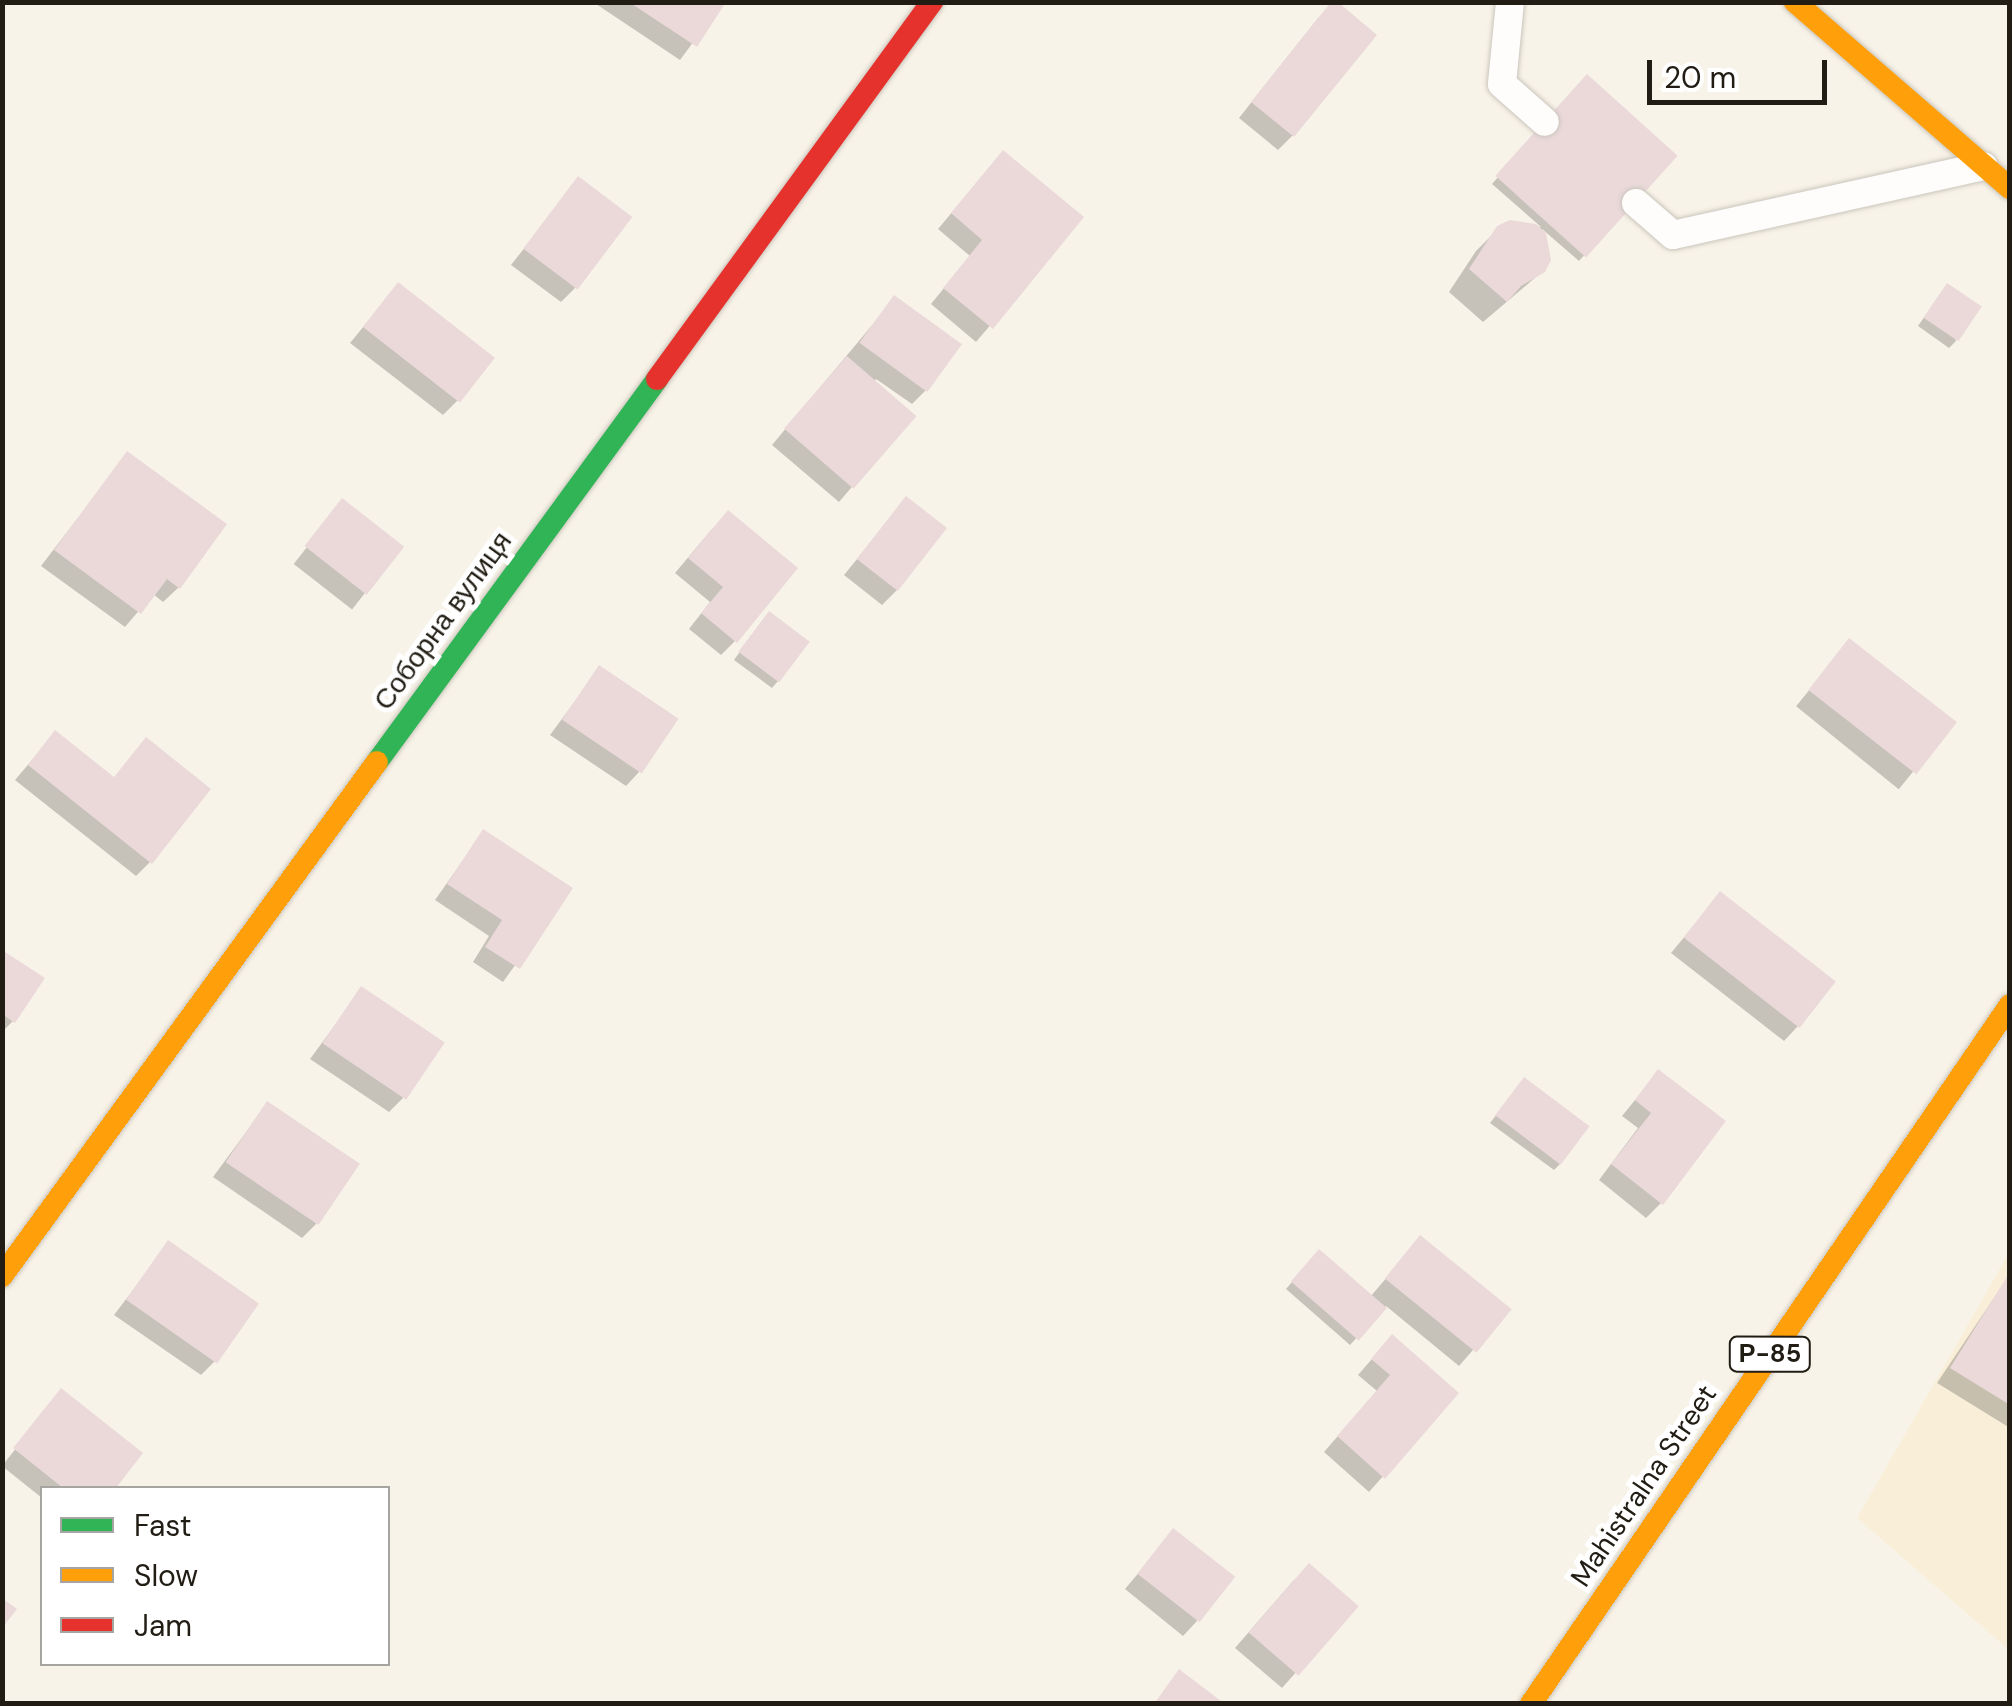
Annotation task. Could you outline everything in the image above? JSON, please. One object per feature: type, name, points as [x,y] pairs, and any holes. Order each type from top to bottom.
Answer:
[{"type":"street","name":"Соборна вулиця","points":[[2,1276],[932,2]]},
{"type":"street","points":[[1795,2],[2010,188]]},
{"type":"street","name":"Mahistralna Street","points":[[1532,1704],[2010,1005]]},
{"type":"lane","points":[[1510,2],[1502,84],[1544,122]]},
{"type":"lane","points":[[1636,203],[1672,235],[1983,166]]},
{"type":"shaded area","points":[[2009,1253],[2009,1650],[1857,1518]]},
{"type":"building","points":[[629,2],[726,2],[697,47]]},
{"type":"building","points":[[1331,2],[1338,2],[1377,35],[1294,137],[1251,102]]},
{"type":"building","points":[[1587,74],[1678,156],[1586,257],[1495,176]]},
{"type":"building","points":[[1003,150],[1084,217],[993,329],[943,288],[982,240],[951,213]]},
{"type":"building","points":[[578,176],[632,217],[578,290],[523,249]]},
{"type":"building","points":[[1510,220],[1536,224],[1546,233],[1551,260],[1545,272],[1521,286],[1507,302],[1469,269],[1497,226]]},
{"type":"building","points":[[398,282],[495,358],[460,403],[363,327]]},
{"type":"building","points":[[1947,283],[1982,306],[1958,341],[1924,318]]},
{"type":"building","points":[[894,295],[962,344],[927,392],[859,343]]},
{"type":"building","points":[[847,356],[916,416],[853,489],[784,428]]},
{"type":"building","points":[[127,451],[227,524],[180,589],[167,579],[141,614],[54,550]]},
{"type":"building","points":[[906,496],[947,528],[898,591],[857,559]]},
{"type":"building","points":[[342,498],[404,547],[367,595],[304,546]]},
{"type":"building","points":[[728,510],[798,568],[737,643],[701,613],[723,587],[688,558]]},
{"type":"building","points":[[769,611],[810,642],[779,682],[738,652]]},
{"type":"building","points":[[1849,638],[1957,722],[1916,774],[1808,690]]},
{"type":"building","points":[[599,665],[679,719],[642,773],[562,720]]},
{"type":"building","points":[[55,730],[114,777],[146,737],[211,789],[152,864],[28,765]]},
{"type":"building","points":[[483,829],[573,888],[520,969],[485,947],[502,920],[447,884]]},
{"type":"building","points":[[1720,891],[1836,982],[1800,1028],[1684,937]]},
{"type":"building","points":[[2,950],[45,978],[15,1023],[2,1014]]},
{"type":"building","points":[[361,986],[445,1042],[406,1100],[322,1043]]},
{"type":"building","points":[[1658,1069],[1726,1121],[1663,1205],[1611,1164],[1651,1113],[1635,1100]]},
{"type":"building","points":[[1524,1077],[1589,1126],[1561,1165],[1495,1115]]},
{"type":"building","points":[[267,1101],[360,1164],[318,1225],[226,1162]]},
{"type":"building","points":[[1420,1235],[1512,1309],[1476,1353],[1385,1279]]},
{"type":"building","points":[[168,1240],[259,1304],[217,1363],[126,1300]]},
{"type":"building","points":[[1319,1249],[1387,1308],[1359,1340],[1291,1281]]},
{"type":"building","points":[[2010,1272],[2010,1405],[1950,1368]]},
{"type":"building","points":[[1392,1334],[1459,1393],[1385,1479],[1337,1436],[1390,1375],[1371,1359]]},
{"type":"building","points":[[61,1388],[143,1453],[118,1486],[60,1486],[13,1448]]},
{"type":"building","points":[[1173,1528],[1235,1577],[1200,1622],[1137,1574]]},
{"type":"building","points":[[1309,1563],[1359,1606],[1298,1676],[1249,1632]]},
{"type":"building","points":[[2,1598],[17,1609],[2,1628]]},
{"type":"building","points":[[1179,1669],[1225,1704],[1154,1704]]},
{"type":"traffic: fast","points":[[377,762],[657,379]]},
{"type":"traffic: slow","points":[[1795,2],[2010,188]]},
{"type":"traffic: slow","points":[[2,1276],[377,762]]},
{"type":"traffic: slow","points":[[1531,1704],[2010,1005]]},
{"type":"traffic: jam","points":[[657,379],[932,2]]}]
